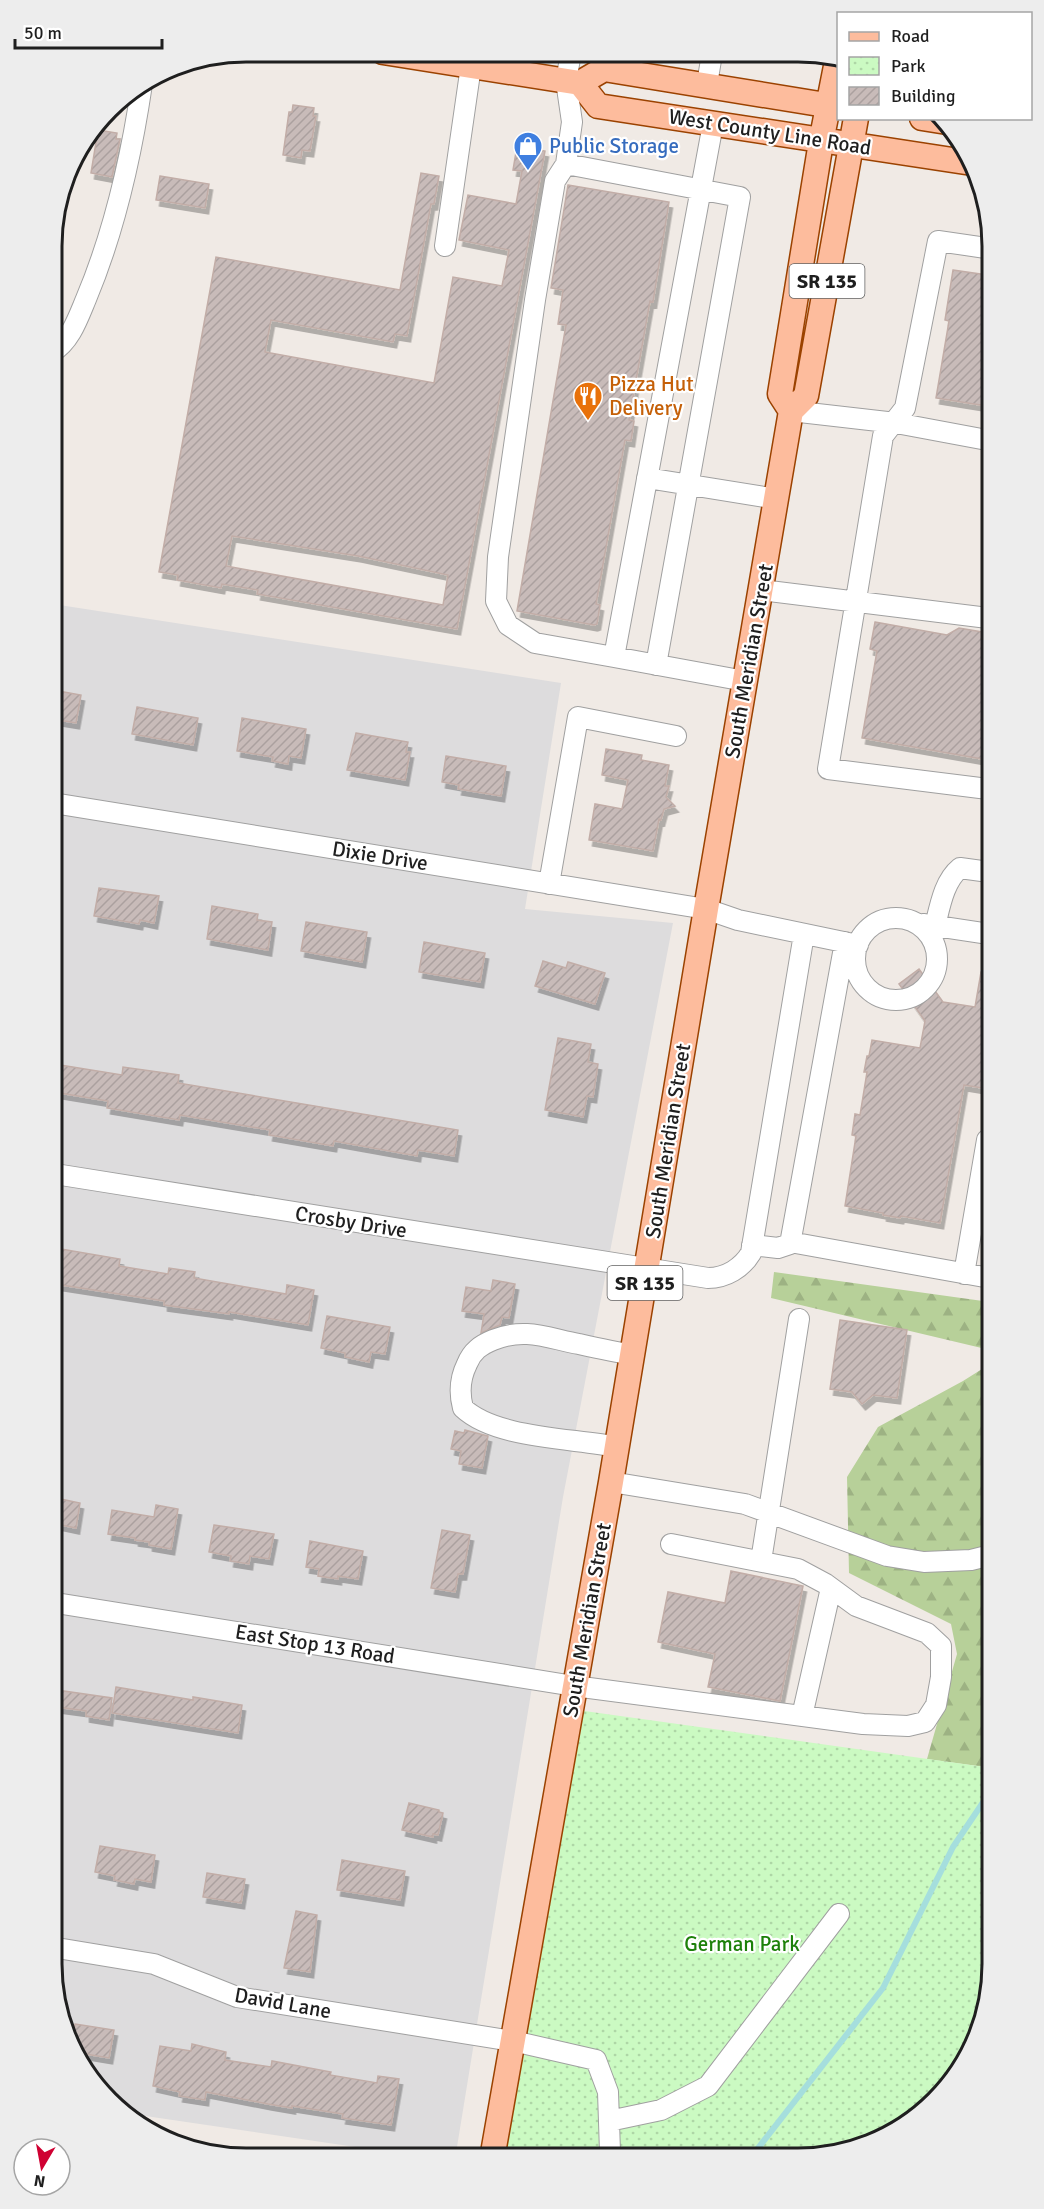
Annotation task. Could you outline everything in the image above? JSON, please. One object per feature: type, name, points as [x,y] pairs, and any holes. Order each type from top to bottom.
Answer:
[{"type":"main road","points":[[453,62],[573,82]]},
{"type":"main road","name":"SR 135","points":[[821,142],[833,107],[837,66]]},
{"type":"main road","name":"West County Line Road","points":[[833,107],[707,84],[604,69],[573,82],[598,106],[821,142],[851,144],[962,161]]},
{"type":"main road","name":"SR 135","points":[[851,144],[855,120]]},
{"type":"main road","name":"South Meridian Street","points":[[791,411],[780,394],[821,142]]},
{"type":"main road","name":"South Meridian Street","points":[[494,2148],[648,1269],[706,909],[791,411],[806,396],[851,144]]},
{"type":"street","points":[[572,61],[572,122],[566,164],[555,181],[536,300],[498,557],[496,601],[508,625],[535,643],[745,681]]},
{"type":"street","points":[[707,84],[711,61]]},
{"type":"street","points":[[445,246],[471,66]]},
{"type":"street","points":[[62,347],[79,316],[107,246],[124,185],[140,95]]},
{"type":"street","points":[[614,657],[713,124]]},
{"type":"street","points":[[566,164],[740,197],[656,665]]},
{"type":"street","points":[[982,247],[938,241],[905,408],[896,423],[883,436],[828,769],[982,788]]},
{"type":"street","points":[[791,411],[896,423],[982,439]]},
{"type":"street","points":[[647,478],[777,499]]},
{"type":"street","points":[[761,590],[982,617]]},
{"type":"street","points":[[549,884],[578,717],[676,736]]},
{"type":"street","name":"Dixie Drive","points":[[62,804],[706,909],[738,920],[851,944]]},
{"type":"street","points":[[935,926],[940,904],[955,872],[960,868],[982,871]]},
{"type":"street","points":[[804,934],[752,1245],[778,1248],[785,1247],[790,1242],[851,944],[874,925],[887,920],[901,919],[982,933]]},
{"type":"street","points":[[851,944],[857,972],[863,984],[873,993],[885,999],[912,998],[924,990],[932,980],[937,967],[937,953],[933,940],[914,922]]},
{"type":"street","points":[[964,1274],[982,1169]]},
{"type":"street","name":"Crosby Drive","points":[[62,1175],[716,1278],[742,1266],[751,1253],[752,1245]]},
{"type":"street","points":[[790,1242],[982,1277]]},
{"type":"street","points":[[761,1561],[799,1319]]},
{"type":"street","points":[[617,1447],[530,1434],[485,1423],[463,1408],[462,1374],[477,1348],[503,1336],[516,1333],[539,1335],[633,1355]]},
{"type":"street","points":[[611,1482],[746,1504],[887,1556],[924,1562],[971,1560],[982,1557]]},
{"type":"street","points":[[671,1544],[798,1569],[831,1588],[802,1716]]},
{"type":"street","name":"East Stop 13 Road","points":[[62,1604],[574,1686],[863,1724],[908,1726],[925,1722],[936,1705],[941,1646],[927,1633],[856,1606],[831,1588]]},
{"type":"street","points":[[610,2148],[609,2121],[661,2110],[708,2086],[839,1914]]},
{"type":"street","name":"David Lane","points":[[62,1949],[154,1964],[237,1997],[513,2041],[596,2060],[608,2092],[609,2121]]},
{"type":"shaded area","points":[[62,605],[561,683],[525,909],[673,923],[563,1497],[457,2148],[362,2148],[142,2116],[107,2085],[86,2055],[68,2011],[63,1987]]},
{"type":"green space","points":[[774,1272],[982,1301],[982,1348],[771,1298]]},
{"type":"green space","points":[[982,1369],[982,1767],[927,1759],[957,1654],[951,1624],[849,1573],[847,1477],[878,1427]]},
{"type":"green space","name":"German Park","points":[[570,1709],[982,1767],[982,1975],[979,1999],[973,2023],[958,2055],[937,2085],[920,2102],[880,2129],[846,2141],[822,2146],[798,2148],[494,2148]]},
{"type":"building","points":[[293,105],[314,108],[313,116],[316,116],[310,151],[302,150],[301,158],[283,155],[289,112],[292,112]]},
{"type":"building","points":[[102,131],[117,133],[116,139],[120,139],[112,177],[91,173],[97,139]]},
{"type":"building","points":[[517,146],[545,151],[457,629],[257,594],[258,590],[222,584],[221,588],[177,580],[178,575],[159,572],[216,257],[400,290],[421,173],[439,176],[434,204],[431,204],[407,336],[395,334],[393,342],[271,320],[265,352],[434,383],[453,277],[502,286],[509,250],[459,240],[468,195],[516,204],[522,171],[513,170]],"holes":[[[232,536],[358,556],[448,575],[443,605],[226,566]]]},
{"type":"building","points":[[160,176],[209,184],[205,208],[156,200]]},
{"type":"building","points":[[568,185],[669,202],[653,302],[650,301],[629,420],[634,421],[631,441],[625,440],[596,604],[600,605],[597,624],[594,625],[517,611],[566,325],[558,324],[563,290],[551,288]]},
{"type":"building","points":[[953,270],[982,274],[982,405],[936,398],[949,321],[945,320]]},
{"type":"building","points":[[875,622],[947,635],[959,628],[982,632],[982,759],[862,738],[877,651],[870,649]]},
{"type":"building","points":[[62,692],[81,695],[76,723],[62,721]]},
{"type":"building","points":[[137,707],[198,718],[193,745],[132,734]]},
{"type":"building","points":[[242,718],[306,729],[301,758],[289,756],[288,764],[272,761],[273,757],[237,751]]},
{"type":"building","points":[[356,733],[408,742],[406,752],[410,752],[405,780],[347,770]]},
{"type":"building","points":[[606,749],[642,755],[641,760],[669,765],[665,786],[669,786],[666,797],[675,806],[664,809],[661,820],[659,819],[653,851],[589,840],[595,804],[622,809],[628,780],[602,775]]},
{"type":"building","points":[[446,756],[506,766],[501,796],[458,789],[459,785],[442,782]]},
{"type":"building","points":[[99,888],[159,896],[154,923],[140,920],[139,924],[94,916]]},
{"type":"building","points":[[212,906],[258,914],[257,920],[272,922],[268,950],[207,939]]},
{"type":"building","points":[[306,922],[367,932],[362,962],[301,951]]},
{"type":"building","points":[[424,942],[485,953],[480,982],[419,972]]},
{"type":"building","points":[[543,961],[566,968],[568,962],[605,973],[595,1004],[535,986]]},
{"type":"building","points":[[919,969],[943,1002],[975,1007],[982,972],[982,1088],[964,1085],[940,1223],[883,1215],[883,1213],[845,1206],[856,1136],[852,1135],[855,1114],[860,1115],[867,1072],[864,1072],[872,1040],[920,1048],[925,1021],[899,984]]},
{"type":"building","points":[[558,1038],[591,1044],[588,1062],[598,1064],[593,1097],[587,1096],[583,1117],[545,1110]]},
{"type":"building","points":[[62,1065],[122,1075],[123,1067],[179,1075],[178,1083],[458,1130],[454,1156],[418,1150],[417,1156],[334,1141],[333,1146],[269,1135],[270,1130],[180,1115],[179,1120],[107,1108],[108,1101],[62,1093]]},
{"type":"building","points":[[62,1249],[120,1259],[119,1266],[168,1274],[169,1268],[195,1272],[194,1278],[286,1294],[287,1285],[314,1290],[308,1325],[229,1312],[229,1314],[164,1305],[164,1301],[62,1285]]},
{"type":"building","points":[[493,1280],[515,1284],[509,1318],[502,1317],[500,1325],[481,1333],[484,1314],[462,1311],[466,1287],[491,1291]]},
{"type":"building","points":[[327,1316],[390,1327],[385,1354],[371,1352],[369,1362],[345,1357],[345,1353],[321,1348]]},
{"type":"building","points":[[840,1320],[907,1330],[897,1398],[873,1395],[862,1404],[852,1392],[830,1389]]},
{"type":"building","points":[[465,1430],[488,1436],[482,1468],[459,1464],[461,1451],[451,1449],[455,1431],[464,1433]]},
{"type":"building","points":[[62,1499],[80,1503],[76,1528],[62,1525]]},
{"type":"building","points":[[156,1505],[178,1509],[171,1549],[149,1545],[149,1542],[135,1540],[135,1538],[108,1534],[112,1510],[154,1517]]},
{"type":"building","points":[[214,1525],[274,1534],[269,1559],[250,1556],[249,1564],[230,1561],[231,1556],[209,1552]]},
{"type":"building","points":[[442,1530],[470,1535],[463,1574],[458,1574],[455,1592],[431,1588]]},
{"type":"building","points":[[310,1541],[363,1551],[358,1579],[318,1576],[319,1569],[306,1567]]},
{"type":"building","points":[[731,1571],[803,1586],[780,1701],[708,1687],[715,1654],[658,1642],[668,1592],[725,1603]]},
{"type":"building","points":[[116,1687],[193,1700],[193,1697],[242,1705],[238,1733],[112,1713]]},
{"type":"building","points":[[62,1691],[112,1698],[109,1720],[86,1716],[86,1711],[62,1708]]},
{"type":"building","points":[[409,1803],[443,1813],[438,1835],[433,1834],[433,1837],[402,1830]]},
{"type":"building","points":[[100,1846],[155,1855],[151,1882],[135,1879],[134,1884],[114,1880],[115,1876],[95,1872]]},
{"type":"building","points":[[342,1860],[405,1871],[400,1900],[337,1890]]},
{"type":"building","points":[[207,1873],[245,1879],[241,1903],[203,1897]]},
{"type":"building","points":[[296,1911],[317,1915],[310,1972],[284,1968]]},
{"type":"building","points":[[75,2024],[114,2030],[109,2058],[86,2054],[74,2029]]},
{"type":"building","points":[[192,2044],[226,2052],[225,2060],[271,2067],[272,2061],[331,2072],[330,2075],[377,2083],[378,2076],[399,2079],[391,2125],[342,2118],[343,2114],[292,2106],[292,2108],[206,2092],[205,2100],[179,2096],[180,2092],[153,2086],[160,2046],[191,2051]]},
{"type":"waterway","points":[[758,2148],[883,1988],[953,1847],[982,1804]]},
{"type":"place","name":"Public Storage","points":[[528,172]]},
{"type":"place","name":"Pizza Hut Delivery","points":[[588,422]]}]
